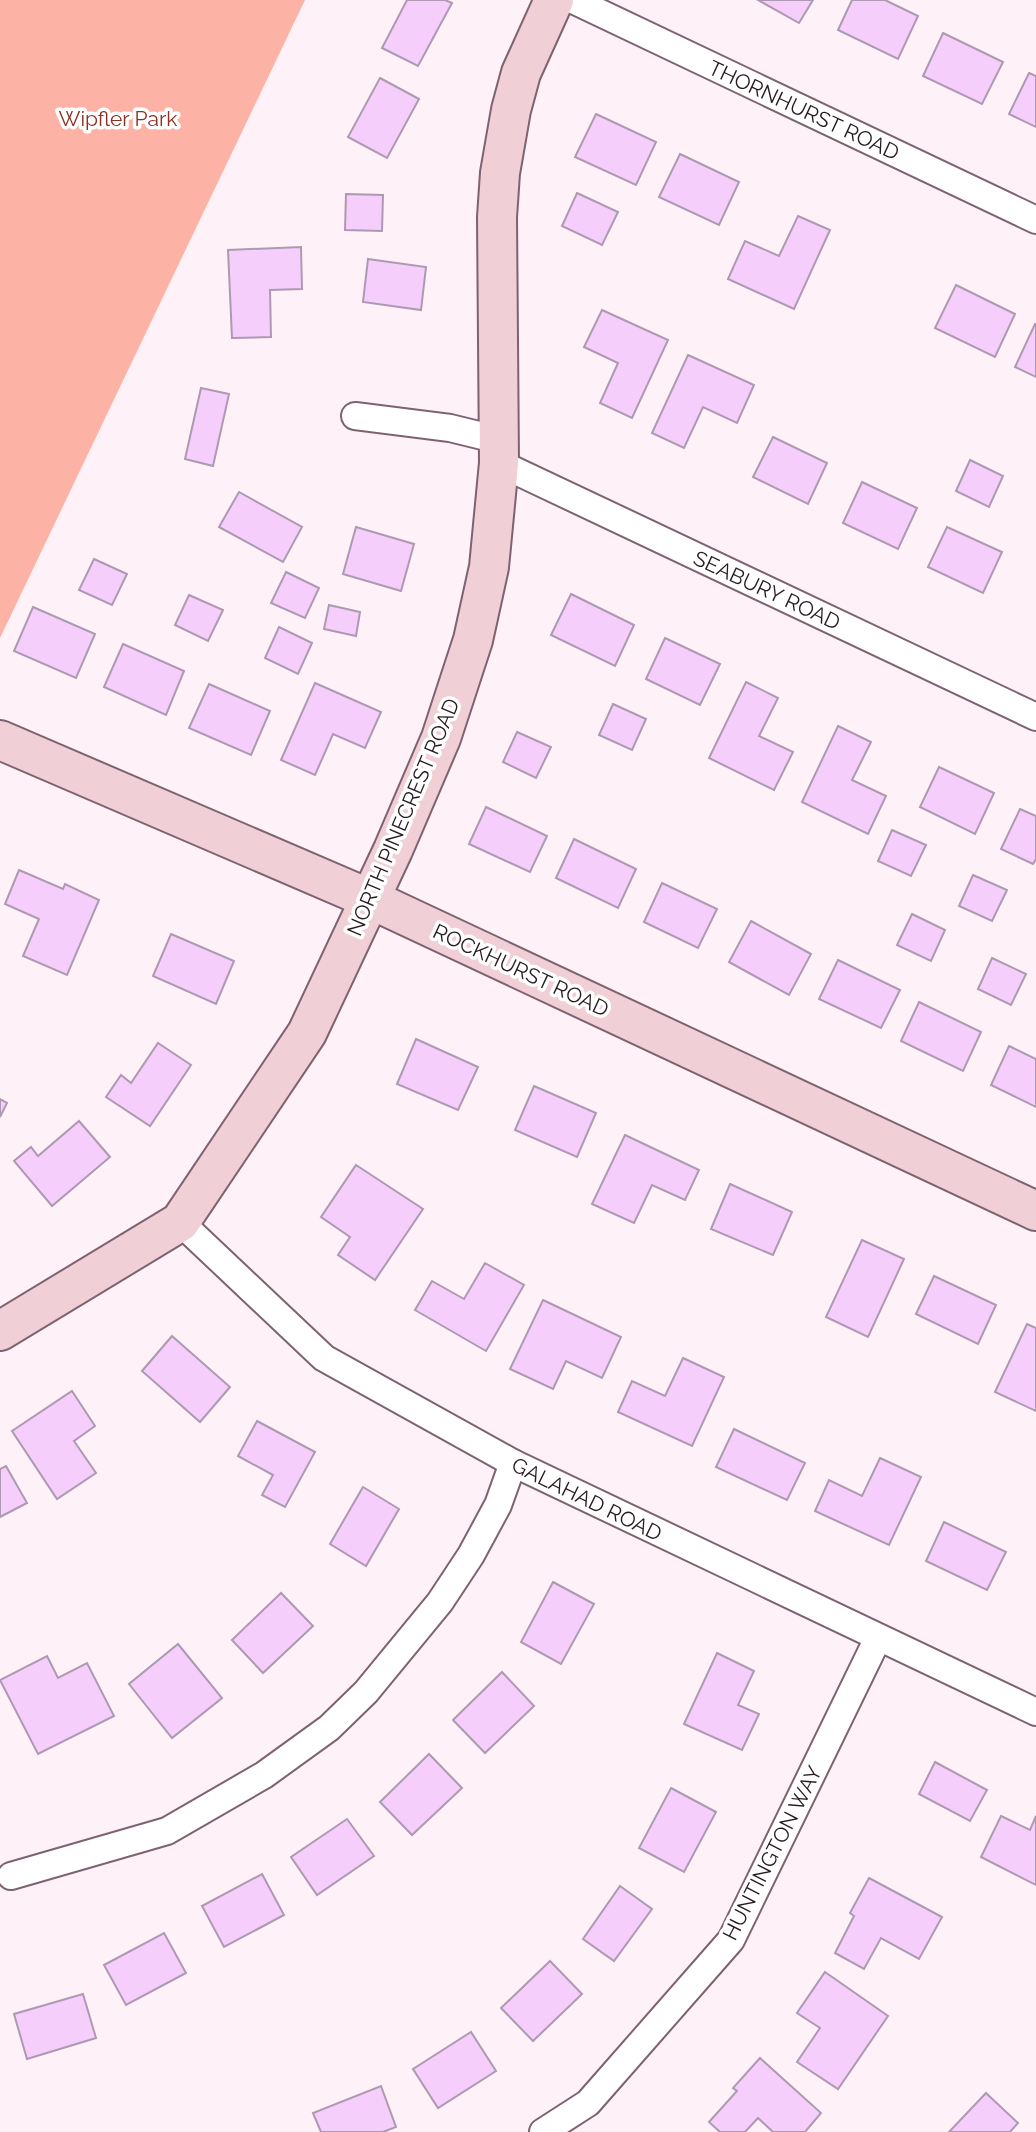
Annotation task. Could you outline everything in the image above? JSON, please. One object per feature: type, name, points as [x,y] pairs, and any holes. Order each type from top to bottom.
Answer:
[{"type":"street","name":"NORTH PINECREST ROAD","points":[[4,1321],[180,1222],[307,1033],[441,738],[466,663],[489,567],[499,452],[496,217],[500,173],[511,110],[521,73],[554,0]]},
{"type":"street","name":"THORNHURST ROAD","points":[[573,0],[1036,220]]},
{"type":"street","name":"SEABURY ROAD","points":[[355,416],[450,428],[1036,717]]},
{"type":"street","name":"ROCKHURST ROAD","points":[[0,740],[370,899],[1036,1212]]},
{"type":"street","name":"GALAHAD ROAD","points":[[180,1222],[324,1358],[513,1463],[1036,1712]]},
{"type":"street","points":[[11,1876],[167,1831],[264,1775],[329,1728],[366,1692],[440,1602],[471,1555],[498,1505],[513,1463]]},
{"type":"street","name":"HUNTINGTON WAY","points":[[543,2132],[588,2103],[731,1940],[878,1638]]},
{"type":"green space","name":"Wipfler Park","points":[[0,0],[305,0],[0,638]]},
{"type":"building","points":[[407,0],[445,0],[452,3],[418,66],[382,48]]},
{"type":"building","points":[[758,0],[813,0],[799,23]]},
{"type":"building","points":[[852,0],[885,0],[918,16],[898,59],[838,30]]},
{"type":"building","points":[[943,33],[1003,62],[982,104],[923,76]]},
{"type":"building","points":[[1029,73],[1036,76],[1036,127],[1009,114]]},
{"type":"building","points":[[380,78],[419,99],[387,158],[348,137]]},
{"type":"building","points":[[596,114],[656,142],[636,185],[575,157]]},
{"type":"building","points":[[680,154],[739,182],[719,225],[659,197]]},
{"type":"building","points":[[577,193],[618,212],[602,245],[562,226]]},
{"type":"building","points":[[346,194],[383,195],[382,231],[345,230]]},
{"type":"building","points":[[798,216],[830,230],[794,309],[728,279],[745,241],[779,256]]},
{"type":"building","points":[[301,247],[302,289],[270,290],[271,337],[232,338],[228,250]]},
{"type":"building","points":[[368,259],[426,267],[421,310],[363,302]]},
{"type":"building","points":[[956,285],[1015,314],[995,357],[935,328]]},
{"type":"building","points":[[602,310],[668,340],[632,418],[600,403],[618,363],[584,347]]},
{"type":"building","points":[[1036,324],[1036,377],[1015,367]]},
{"type":"building","points":[[688,355],[754,385],[737,423],[703,407],[684,448],[652,433]]},
{"type":"building","points":[[201,388],[229,394],[213,466],[185,459]]},
{"type":"building","points":[[773,437],[827,463],[808,504],[753,477]]},
{"type":"building","points":[[970,460],[1003,476],[989,507],[956,491]]},
{"type":"building","points":[[862,482],[917,508],[898,549],[843,523]]},
{"type":"building","points":[[239,492],[302,527],[283,562],[219,527]]},
{"type":"building","points":[[356,527],[414,544],[401,591],[343,574]]},
{"type":"building","points":[[947,527],[1002,552],[983,593],[928,567]]},
{"type":"building","points":[[94,559],[127,574],[112,605],[79,590]]},
{"type":"building","points":[[286,572],[319,588],[305,618],[271,603]]},
{"type":"building","points":[[571,594],[634,625],[615,666],[551,635]]},
{"type":"building","points":[[189,595],[223,610],[208,641],[175,625]]},
{"type":"building","points":[[329,605],[360,612],[356,636],[324,629]]},
{"type":"building","points":[[33,607],[95,634],[76,678],[14,651]]},
{"type":"building","points":[[279,627],[312,643],[298,674],[265,658]]},
{"type":"building","points":[[665,638],[720,664],[700,705],[646,679]]},
{"type":"building","points":[[123,644],[184,671],[166,715],[104,687]]},
{"type":"building","points":[[746,682],[778,698],[759,736],[793,752],[774,790],[709,758]]},
{"type":"building","points":[[315,683],[381,712],[365,748],[333,734],[315,775],[281,760]]},
{"type":"building","points":[[209,684],[270,711],[251,755],[189,728]]},
{"type":"building","points":[[613,704],[646,719],[632,750],[599,735]]},
{"type":"building","points":[[838,726],[871,742],[852,780],[886,796],[868,834],[802,802]]},
{"type":"building","points":[[517,732],[551,747],[536,778],[503,762]]},
{"type":"building","points":[[939,767],[994,793],[975,834],[920,807]]},
{"type":"building","points":[[486,807],[547,836],[530,872],[469,844]]},
{"type":"building","points":[[1020,809],[1036,816],[1036,859],[1033,864],[1001,849]]},
{"type":"building","points":[[892,830],[926,845],[911,876],[878,861]]},
{"type":"building","points":[[574,839],[636,869],[618,908],[556,878]]},
{"type":"building","points":[[19,870],[63,889],[65,884],[99,900],[67,975],[23,956],[39,919],[5,904]]},
{"type":"building","points":[[973,875],[1007,890],[992,921],[959,906]]},
{"type":"building","points":[[662,883],[717,909],[698,948],[644,922]]},
{"type":"building","points":[[912,914],[945,930],[931,961],[897,945]]},
{"type":"building","points":[[751,921],[811,954],[789,995],[729,962]]},
{"type":"building","points":[[171,934],[234,961],[216,1004],[153,976]]},
{"type":"building","points":[[992,958],[1026,974],[1011,1005],[978,989]]},
{"type":"building","points":[[838,960],[900,990],[881,1028],[819,999]]},
{"type":"building","points":[[919,1002],[981,1032],[963,1071],[901,1041]]},
{"type":"building","points":[[416,1039],[478,1067],[458,1110],[397,1084]]},
{"type":"building","points":[[158,1043],[191,1065],[150,1126],[106,1097],[121,1075],[131,1083]]},
{"type":"building","points":[[1009,1046],[1036,1059],[1036,1107],[991,1085]]},
{"type":"building","points":[[534,1086],[596,1113],[577,1157],[515,1130]]},
{"type":"building","points":[[0,1099],[7,1103],[0,1117]]},
{"type":"building","points":[[79,1121],[110,1157],[52,1206],[14,1161],[31,1147],[38,1156]]},
{"type":"building","points":[[625,1135],[699,1170],[685,1200],[652,1185],[634,1223],[592,1204]]},
{"type":"building","points":[[356,1165],[423,1209],[375,1280],[338,1255],[350,1237],[321,1217]]},
{"type":"building","points":[[730,1184],[792,1212],[773,1255],[711,1229]]},
{"type":"building","points":[[862,1240],[904,1259],[868,1337],[826,1317]]},
{"type":"building","points":[[485,1263],[524,1285],[486,1351],[415,1310],[432,1281],[464,1299]]},
{"type":"building","points":[[934,1276],[996,1305],[978,1344],[916,1314]]},
{"type":"building","points":[[543,1300],[621,1337],[602,1378],[566,1361],[553,1389],[510,1369]]},
{"type":"building","points":[[1027,1324],[1036,1328],[1036,1411],[995,1392]]},
{"type":"building","points":[[172,1336],[230,1387],[200,1422],[142,1371]]},
{"type":"building","points":[[683,1358],[724,1377],[692,1446],[618,1412],[632,1381],[665,1396]]},
{"type":"building","points":[[72,1391],[95,1426],[74,1441],[96,1473],[57,1499],[12,1431]]},
{"type":"building","points":[[257,1421],[315,1452],[285,1507],[262,1495],[273,1475],[238,1456]]},
{"type":"building","points":[[734,1429],[805,1463],[787,1500],[716,1467]]},
{"type":"building","points":[[880,1458],[921,1477],[889,1545],[815,1511],[829,1480],[862,1496]]},
{"type":"building","points":[[6,1466],[27,1503],[0,1517],[0,1469]]},
{"type":"building","points":[[363,1487],[399,1509],[366,1566],[330,1544]]},
{"type":"building","points":[[944,1522],[1006,1552],[987,1590],[926,1561]]},
{"type":"building","points":[[553,1582],[594,1604],[561,1664],[521,1642]]},
{"type":"building","points":[[281,1593],[313,1626],[263,1673],[232,1640]]},
{"type":"building","points":[[178,1644],[222,1698],[172,1738],[129,1684]]},
{"type":"building","points":[[717,1653],[754,1671],[738,1705],[759,1714],[742,1750],[684,1724]]},
{"type":"building","points":[[47,1656],[58,1678],[87,1663],[114,1716],[38,1754],[0,1680]]},
{"type":"building","points":[[502,1672],[534,1706],[485,1753],[453,1720]]},
{"type":"building","points":[[429,1754],[462,1788],[412,1835],[380,1802]]},
{"type":"building","points":[[935,1762],[987,1790],[970,1821],[919,1794]]},
{"type":"building","points":[[671,1788],[716,1812],[684,1872],[639,1848]]},
{"type":"building","points":[[1001,1816],[1030,1830],[1036,1816],[1036,1885],[981,1857]]},
{"type":"building","points":[[347,1819],[374,1856],[317,1895],[291,1857]]},
{"type":"building","points":[[262,1874],[284,1915],[224,1947],[202,1906]]},
{"type":"building","points":[[869,1878],[942,1917],[919,1959],[881,1938],[864,1969],[835,1953],[854,1916],[850,1913]]},
{"type":"building","points":[[620,1886],[652,1909],[614,1961],[583,1939]]},
{"type":"building","points":[[164,1933],[186,1973],[126,2005],[104,1965]]},
{"type":"building","points":[[550,1961],[582,1994],[533,2041],[501,2008]]},
{"type":"building","points":[[825,1972],[888,2016],[838,2089],[797,2062],[820,2028],[797,2013]]},
{"type":"building","points":[[83,1994],[96,2038],[27,2059],[14,2014]]},
{"type":"building","points":[[471,2032],[496,2071],[438,2108],[413,2069]]},
{"type":"building","points":[[760,2058],[821,2113],[805,2132],[773,2132],[758,2118],[745,2132],[720,2132],[709,2122],[737,2091],[733,2088]]},
{"type":"building","points":[[381,2086],[396,2127],[383,2132],[321,2132],[313,2113]]},
{"type":"building","points":[[986,2093],[1018,2123],[1010,2132],[949,2132]]}]
